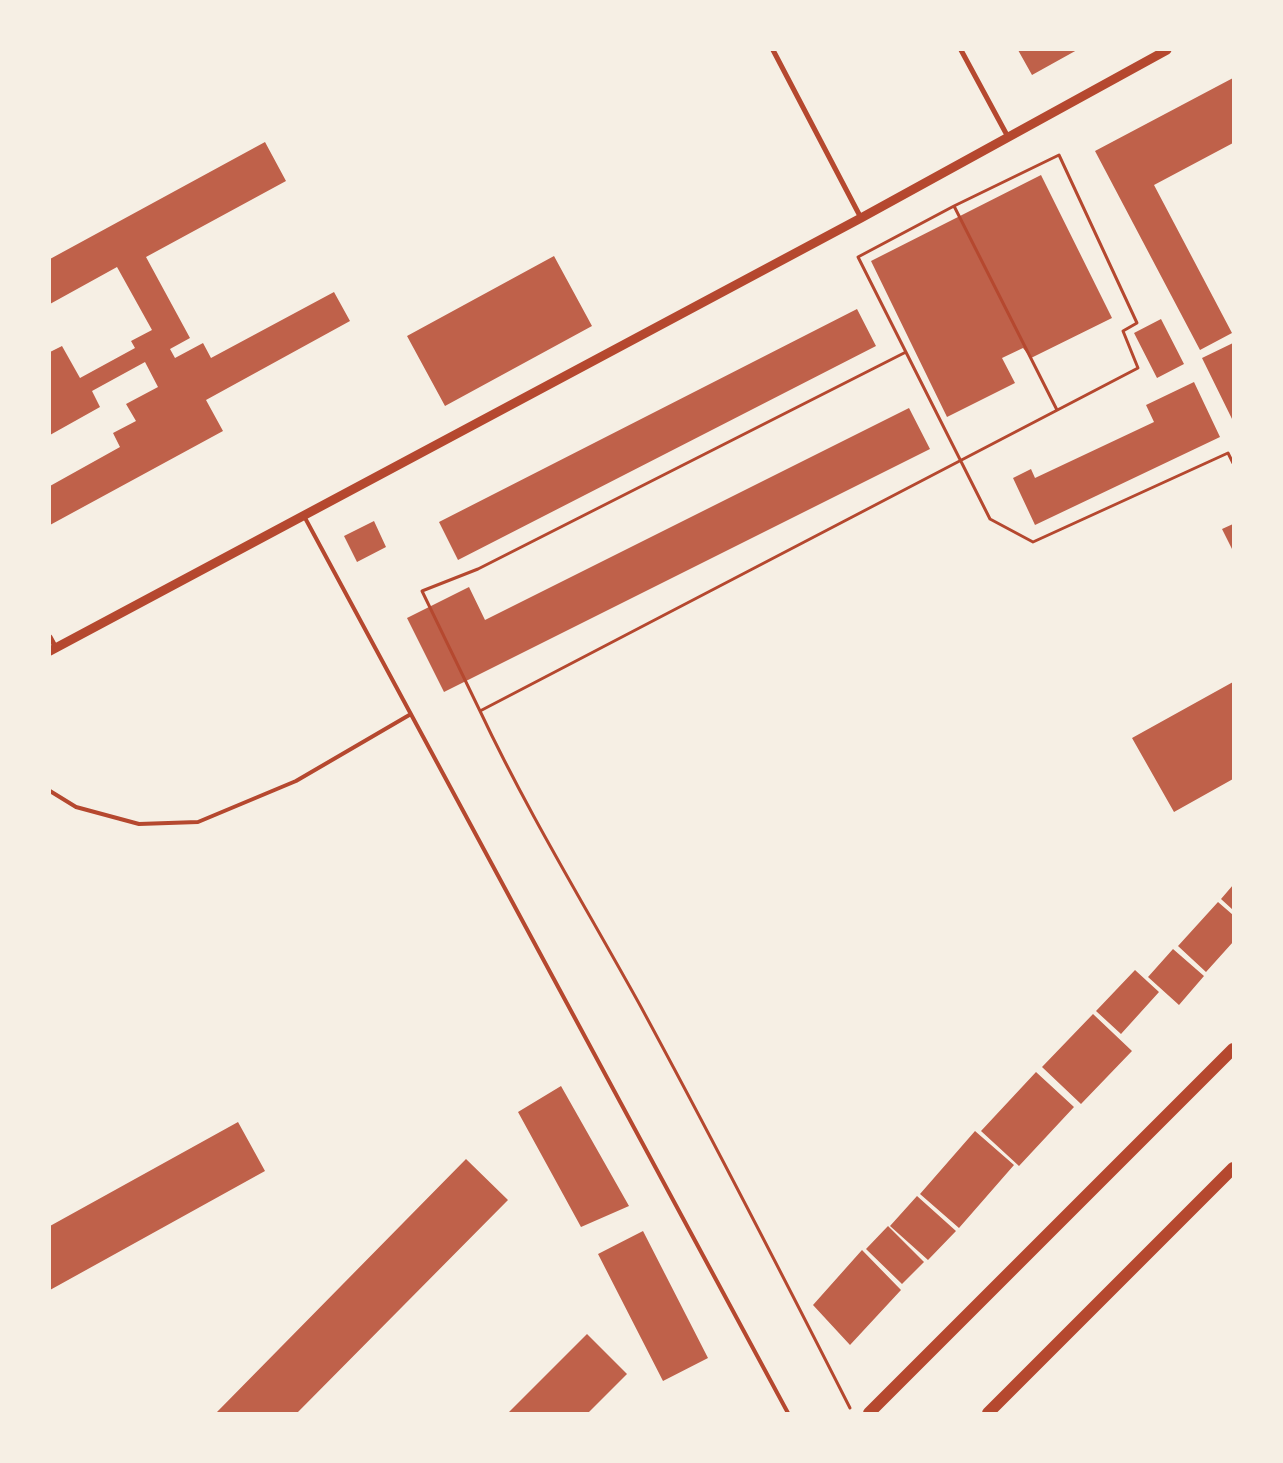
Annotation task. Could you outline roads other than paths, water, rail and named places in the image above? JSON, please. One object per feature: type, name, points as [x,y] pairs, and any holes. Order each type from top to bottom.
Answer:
[{"type":"main road","points":[[869,1413],[1233,1049]]},
{"type":"main road","points":[[988,1413],[1233,1168]]},
{"type":"street","points":[[773,50],[861,218]]},
{"type":"street","points":[[961,50],[1008,137]]},
{"type":"street","points":[[50,637],[53,650],[861,218],[1167,50]]},
{"type":"lane","points":[[304,516],[788,1413]]},
{"type":"lane","points":[[50,791],[76,807],[139,824],[198,822],[296,782],[411,714]]}]
